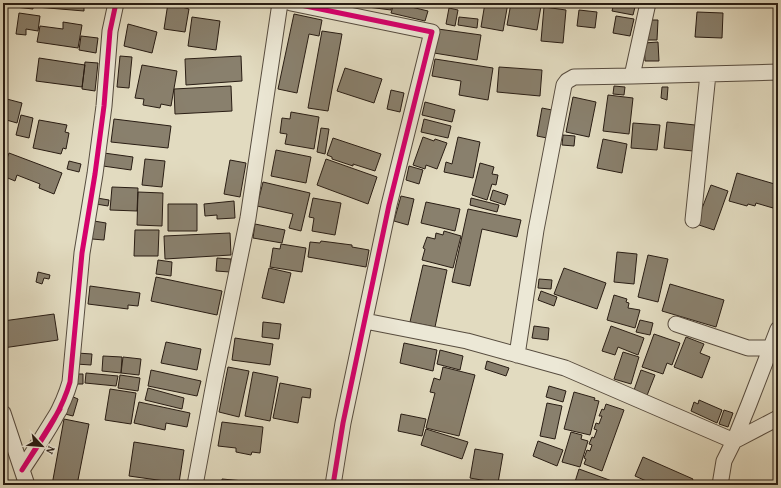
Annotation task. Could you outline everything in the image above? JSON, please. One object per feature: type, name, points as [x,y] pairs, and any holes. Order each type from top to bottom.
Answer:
[{"type":"street","points":[[22,470],[60,409],[66,397],[70,382],[82,253],[95,174],[103,114],[110,31],[116,3]]},
{"type":"street","points":[[195,485],[215,378],[248,218],[280,3]]},
{"type":"street","points":[[291,3],[432,32],[389,205],[343,423],[334,485]]},
{"type":"street","points":[[632,76],[648,3]]},
{"type":"street","points":[[517,355],[536,230],[564,85],[567,81],[574,78],[778,72]]},
{"type":"street","points":[[693,220],[708,74]]},
{"type":"street","points":[[365,321],[467,341],[565,368],[734,441]]},
{"type":"street","points":[[676,324],[748,348],[771,348]]},
{"type":"street","points":[[720,485],[724,461],[734,441],[778,329]]},
{"type":"street","points":[[3,413],[27,485]]},
{"type":"street","points":[[734,441],[778,418]]},
{"type":"building","points":[[15,3],[33,3],[33,9],[15,7]]},
{"type":"building","points":[[36,3],[91,3],[91,7],[84,6],[84,11],[36,7]]},
{"type":"building","points":[[168,3],[183,4],[182,7],[189,9],[185,32],[164,29]]},
{"type":"building","points":[[361,3],[392,3],[391,10],[360,6]]},
{"type":"building","points":[[394,3],[408,3],[407,6],[428,11],[425,21],[391,13]]},
{"type":"building","points":[[485,3],[508,3],[503,31],[481,27]]},
{"type":"building","points":[[511,3],[541,6],[537,30],[507,25]]},
{"type":"building","points":[[553,3],[577,3],[577,7]]},
{"type":"building","points":[[614,3],[636,3],[633,15],[612,11]]},
{"type":"building","points":[[698,3],[734,3],[734,7],[698,6]]},
{"type":"building","points":[[544,7],[566,10],[563,43],[541,41]]},
{"type":"building","points":[[449,8],[458,10],[455,26],[446,24]]},
{"type":"building","points":[[579,10],[597,12],[595,28],[577,26]]},
{"type":"building","points":[[697,12],[723,13],[722,38],[695,37]]},
{"type":"building","points":[[19,13],[40,16],[38,31],[26,29],[26,35],[16,34]]},
{"type":"building","points":[[294,14],[322,20],[319,36],[309,34],[297,93],[278,89]]},
{"type":"building","points":[[616,16],[634,19],[630,36],[613,33]]},
{"type":"building","points":[[192,17],[220,21],[216,50],[188,46]]},
{"type":"building","points":[[459,17],[478,19],[477,28],[458,25]]},
{"type":"building","points":[[648,20],[658,20],[657,40],[647,40]]},
{"type":"building","points":[[63,22],[82,25],[78,48],[37,42],[40,26],[63,29]]},
{"type":"building","points":[[128,24],[157,32],[152,53],[124,46]]},
{"type":"building","points":[[438,29],[481,35],[477,60],[434,53]]},
{"type":"building","points":[[322,31],[342,34],[328,111],[308,108]]},
{"type":"building","points":[[81,36],[98,38],[96,53],[79,50]]},
{"type":"building","points":[[658,42],[659,61],[645,61],[644,43]]},
{"type":"building","points":[[120,56],[132,57],[129,88],[117,87]]},
{"type":"building","points":[[241,56],[242,81],[186,85],[185,59]]},
{"type":"building","points":[[39,58],[85,65],[82,87],[36,81]]},
{"type":"building","points":[[435,59],[493,68],[488,100],[459,95],[461,81],[432,76]]},
{"type":"building","points":[[85,62],[98,63],[95,91],[82,89]]},
{"type":"building","points":[[142,65],[177,71],[171,106],[161,104],[160,108],[143,105],[144,99],[135,98]]},
{"type":"building","points":[[499,67],[542,70],[540,96],[497,92]]},
{"type":"building","points":[[345,68],[382,79],[374,103],[337,91]]},
{"type":"building","points":[[775,80],[778,80],[778,93],[774,92]]},
{"type":"building","points":[[231,86],[232,111],[175,114],[174,89]]},
{"type":"building","points":[[614,86],[625,87],[624,95],[613,94]]},
{"type":"building","points":[[662,87],[668,87],[667,100],[661,98]]},
{"type":"building","points":[[391,90],[404,93],[400,112],[387,109]]},
{"type":"building","points":[[608,95],[633,98],[629,134],[603,131]]},
{"type":"building","points":[[573,97],[596,102],[589,137],[566,132]]},
{"type":"building","points":[[3,98],[22,103],[17,123],[3,119]]},
{"type":"building","points":[[425,102],[455,110],[452,122],[422,115]]},
{"type":"building","points":[[542,108],[552,110],[547,138],[537,136]]},
{"type":"building","points":[[291,112],[319,117],[314,149],[285,144],[287,134],[280,133],[282,118],[290,119]]},
{"type":"building","points":[[21,115],[33,118],[29,138],[16,135]]},
{"type":"building","points":[[114,119],[171,126],[168,148],[111,142]]},
{"type":"building","points":[[424,119],[451,126],[448,138],[421,132]]},
{"type":"building","points":[[39,120],[67,125],[65,132],[69,133],[66,149],[63,148],[61,154],[33,148]]},
{"type":"building","points":[[667,122],[695,125],[693,151],[664,148]]},
{"type":"building","points":[[633,123],[660,125],[657,150],[631,148]]},
{"type":"building","points":[[321,128],[329,129],[325,154],[317,152]]},
{"type":"building","points":[[563,135],[575,136],[574,146],[562,145]]},
{"type":"building","points":[[423,137],[434,141],[435,139],[447,143],[437,169],[426,165],[425,169],[413,165]]},
{"type":"building","points":[[458,137],[480,142],[473,178],[444,172],[446,162],[452,164]]},
{"type":"building","points":[[333,138],[381,154],[375,171],[332,159],[332,157],[327,155]]},
{"type":"building","points":[[603,139],[627,144],[622,173],[597,168]]},
{"type":"building","points":[[276,150],[311,157],[306,183],[271,176]]},
{"type":"building","points":[[9,153],[62,173],[54,194],[39,188],[40,184],[17,175],[15,181],[3,176],[3,169]]},
{"type":"building","points":[[104,153],[133,157],[131,170],[103,166]]},
{"type":"building","points":[[145,159],[165,161],[162,187],[142,185]]},
{"type":"building","points":[[326,159],[377,177],[368,204],[317,185]]},
{"type":"building","points":[[230,160],[246,163],[240,197],[224,194]]},
{"type":"building","points":[[69,161],[81,164],[79,172],[67,169]]},
{"type":"building","points":[[480,163],[494,167],[492,174],[498,175],[496,185],[492,184],[487,200],[472,195]]},
{"type":"building","points":[[409,166],[423,170],[419,184],[406,180]]},
{"type":"building","points":[[737,173],[778,185],[778,191],[773,208],[756,203],[755,206],[748,204],[747,206],[729,201]]},
{"type":"building","points":[[263,182],[310,193],[301,231],[289,228],[293,214],[257,206]]},
{"type":"building","points":[[711,185],[728,191],[714,230],[696,224]]},
{"type":"building","points":[[112,187],[138,188],[137,211],[110,210]]},
{"type":"building","points":[[493,190],[508,195],[505,205],[490,200]]},
{"type":"building","points":[[138,192],[163,193],[162,226],[137,225]]},
{"type":"building","points":[[401,196],[414,199],[408,225],[394,221]]},
{"type":"building","points":[[97,198],[109,200],[108,206],[96,204]]},
{"type":"building","points":[[313,198],[341,203],[335,235],[312,231],[314,218],[309,217]]},
{"type":"building","points":[[471,198],[499,205],[497,212],[470,205]]},
{"type":"building","points":[[234,201],[235,218],[217,219],[217,215],[205,216],[204,204]]},
{"type":"building","points":[[426,202],[460,209],[455,231],[421,223]]},
{"type":"building","points":[[168,204],[197,204],[197,231],[168,231]]},
{"type":"building","points":[[468,209],[521,220],[517,237],[482,229],[470,286],[452,282]]},
{"type":"building","points":[[94,221],[106,223],[104,240],[92,239]]},
{"type":"building","points":[[255,224],[285,230],[282,243],[253,238]]},
{"type":"building","points":[[135,230],[159,230],[158,256],[134,256]]},
{"type":"building","points":[[444,231],[461,236],[453,268],[422,260],[425,249],[423,248],[427,237],[435,239],[436,233],[443,235]]},
{"type":"building","points":[[230,233],[231,255],[165,259],[164,236]]},
{"type":"building","points":[[321,241],[352,245],[352,247],[369,250],[366,267],[308,257],[310,242],[320,243]]},
{"type":"building","points":[[281,244],[306,248],[302,272],[270,267],[273,248],[280,249]]},
{"type":"building","points":[[617,252],[637,254],[634,284],[614,282]]},
{"type":"building","points":[[648,255],[668,259],[658,302],[638,297]]},
{"type":"building","points":[[217,258],[231,259],[230,272],[216,271]]},
{"type":"building","points":[[158,260],[172,262],[171,276],[156,274]]},
{"type":"building","points":[[423,265],[447,270],[435,327],[410,322]]},
{"type":"building","points":[[269,268],[291,273],[284,303],[262,298]]},
{"type":"building","points":[[564,268],[606,283],[597,309],[554,294]]},
{"type":"building","points":[[38,272],[50,275],[49,279],[44,278],[42,284],[36,282]]},
{"type":"building","points":[[156,277],[222,291],[217,315],[151,301]]},
{"type":"building","points":[[539,279],[552,280],[551,289],[538,288]]},
{"type":"building","points":[[670,284],[724,300],[716,327],[662,311]]},
{"type":"building","points":[[90,286],[140,293],[138,306],[128,305],[128,309],[88,304]]},
{"type":"building","points":[[541,291],[557,297],[554,306],[538,300]]},
{"type":"building","points":[[614,295],[627,299],[626,302],[629,303],[628,308],[640,310],[635,328],[607,320]]},
{"type":"building","points":[[54,314],[58,340],[3,348],[3,321]]},
{"type":"building","points":[[640,320],[653,323],[650,335],[636,332]]},
{"type":"building","points":[[263,322],[281,324],[279,339],[262,337]]},
{"type":"building","points":[[534,326],[549,328],[548,340],[532,338]]},
{"type":"building","points":[[611,326],[644,338],[638,355],[618,347],[615,355],[602,351]]},
{"type":"building","points":[[654,334],[680,343],[672,365],[667,363],[663,374],[642,367]]},
{"type":"building","points":[[686,337],[704,344],[700,353],[710,357],[702,378],[674,367]]},
{"type":"building","points":[[235,338],[273,344],[270,365],[232,360]]},
{"type":"building","points":[[166,342],[201,349],[197,370],[161,363]]},
{"type":"building","points":[[404,343],[437,350],[433,371],[400,363]]},
{"type":"building","points":[[440,350],[463,356],[460,370],[437,364]]},
{"type":"building","points":[[623,352],[639,357],[631,384],[614,379]]},
{"type":"building","points":[[77,353],[92,354],[91,365],[76,364]]},
{"type":"building","points":[[103,356],[122,357],[121,373],[102,371]]},
{"type":"building","points":[[123,357],[141,359],[139,375],[121,373]]},
{"type":"building","points":[[487,361],[509,368],[506,376],[485,369]]},
{"type":"building","points":[[228,367],[249,371],[239,417],[219,412]]},
{"type":"building","points":[[443,367],[475,375],[459,436],[426,428],[435,393],[430,392],[434,378],[440,380]]},
{"type":"building","points":[[151,370],[201,381],[197,396],[148,386]]},
{"type":"building","points":[[641,370],[655,375],[646,398],[633,393]]},
{"type":"building","points":[[253,372],[278,377],[270,421],[245,416]]},
{"type":"building","points":[[86,373],[118,376],[116,386],[85,383]]},
{"type":"building","points":[[76,374],[83,374],[83,384],[76,384]]},
{"type":"building","points":[[120,375],[140,378],[138,391],[118,388]]},
{"type":"building","points":[[280,383],[311,389],[310,398],[302,397],[298,423],[273,418]]},
{"type":"building","points":[[549,386],[566,391],[563,402],[546,397]]},
{"type":"building","points":[[148,388],[184,398],[182,409],[145,400]]},
{"type":"building","points":[[110,389],[136,393],[131,424],[105,420]]},
{"type":"building","points":[[574,392],[595,398],[594,400],[599,401],[590,435],[564,429]]},
{"type":"building","points":[[71,396],[78,399],[73,416],[65,414]]},
{"type":"building","points":[[699,400],[722,410],[717,423],[691,411],[694,402],[698,404]]},
{"type":"building","points":[[139,402],[190,413],[187,427],[166,423],[165,430],[134,423]]},
{"type":"building","points":[[547,403],[562,406],[555,439],[540,436]]},
{"type":"building","points":[[606,404],[624,410],[602,471],[584,464],[586,459],[584,458],[587,450],[590,451],[592,445],[589,444],[592,437],[594,438],[597,430],[594,429],[596,423],[599,424],[602,416],[599,416],[602,409],[604,410]]},
{"type":"building","points":[[724,410],[733,413],[728,427],[719,424]]},
{"type":"building","points":[[401,414],[426,419],[422,436],[398,431]]},
{"type":"building","points":[[64,419],[89,424],[77,485],[52,485]]},
{"type":"building","points":[[222,422],[263,427],[260,453],[252,452],[251,455],[236,452],[236,448],[218,446]]},
{"type":"building","points":[[426,429],[468,442],[462,459],[421,445]]},
{"type":"building","points":[[571,432],[582,435],[581,439],[588,441],[580,467],[562,462]]},
{"type":"building","points":[[538,441],[563,450],[557,466],[533,456]]},
{"type":"building","points":[[134,442],[184,450],[179,483],[129,476]]},
{"type":"building","points":[[475,449],[503,454],[498,483],[470,478]]},
{"type":"building","points":[[643,457],[693,479],[690,485],[655,485],[635,476]]},
{"type":"building","points":[[579,469],[623,485],[574,485]]},
{"type":"building","points":[[222,479],[255,482],[255,485],[222,485]]},
{"type":"cycle path","points":[[60,409],[22,470],[56,417],[61,405],[66,394],[70,382],[82,253],[95,174],[104,106],[110,31],[116,3]]},
{"type":"cycle path","points":[[291,3],[432,32],[389,205],[343,423],[333,485]]}]
